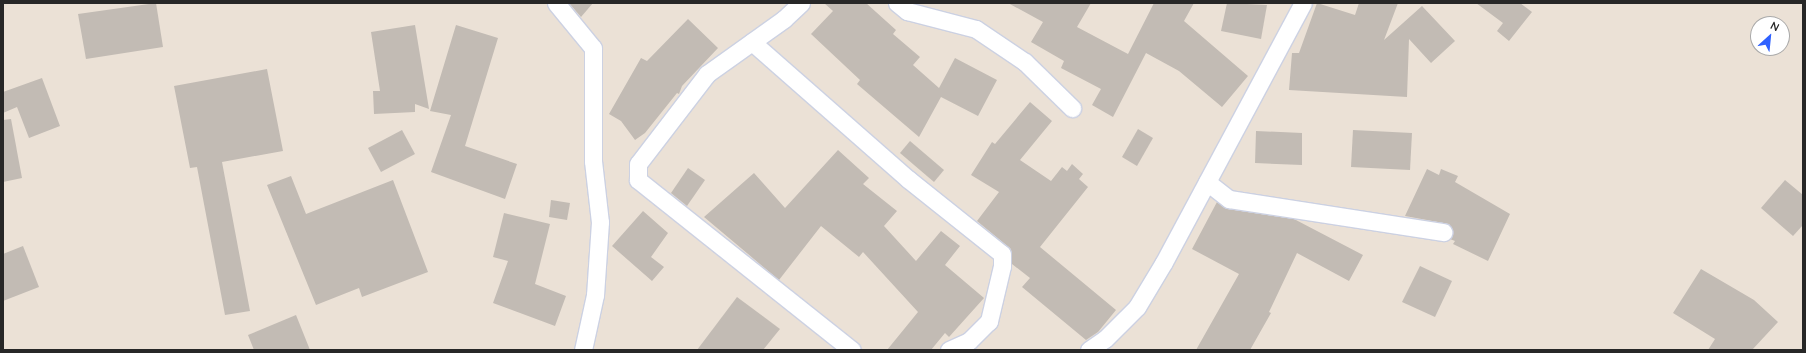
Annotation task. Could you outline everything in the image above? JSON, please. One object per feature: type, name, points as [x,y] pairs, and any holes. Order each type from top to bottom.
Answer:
[{"type":"street","points":[[556,3],[593,48],[593,161],[600,222],[596,295],[583,349]]},
{"type":"street","points":[[801,3],[752,42],[707,74],[638,164],[638,180],[852,350]]},
{"type":"street","points":[[897,3],[907,11],[976,29],[1025,62],[1072,108]]},
{"type":"street","points":[[1089,350],[1105,339],[1137,307],[1164,262],[1303,3]]},
{"type":"street","points":[[752,42],[908,179],[1002,254],[1002,266],[989,321],[969,341],[948,350]]},
{"type":"street","points":[[1207,182],[1229,199],[1443,232]]},
{"type":"building","points":[[156,3],[163,47],[86,59],[78,14]]},
{"type":"building","points":[[569,3],[593,3],[581,17]]},
{"type":"building","points":[[824,3],[866,3],[896,30],[893,34],[920,57],[913,65],[939,88],[955,58],[997,80],[978,116],[941,97],[919,137],[857,84],[860,80],[811,34],[833,11]]},
{"type":"building","points":[[1008,3],[1091,3],[1077,27],[1128,54],[1154,3],[1194,3],[1184,21],[1248,76],[1222,107],[1179,71],[1146,53],[1113,117],[1092,105],[1101,89],[1061,68],[1064,61],[1031,42],[1043,22]]},
{"type":"building","points":[[1227,3],[1267,5],[1261,39],[1221,31]]},
{"type":"building","points":[[1317,3],[1355,15],[1359,3],[1398,3],[1384,40],[1422,6],[1455,41],[1431,63],[1409,39],[1407,97],[1289,90],[1292,53],[1299,53]]},
{"type":"building","points":[[1476,3],[1520,3],[1532,12],[1509,41],[1497,31],[1503,23]]},
{"type":"building","points":[[688,19],[718,48],[682,86],[679,94],[677,93],[645,133],[635,140],[621,121],[609,114],[641,58],[647,61]]},
{"type":"building","points":[[415,25],[429,109],[415,104],[415,112],[374,114],[373,91],[380,91],[371,32]]},
{"type":"building","points":[[456,25],[498,38],[465,146],[517,164],[505,199],[431,172],[451,115],[430,111]]},
{"type":"building","points":[[267,69],[283,151],[222,162],[250,311],[225,315],[197,167],[190,168],[174,86]]},
{"type":"building","points":[[42,78],[60,126],[29,138],[17,107],[3,113],[3,92]]},
{"type":"building","points":[[1030,102],[1052,121],[1020,160],[1051,181],[1062,167],[1067,171],[1072,164],[1083,174],[1079,179],[1088,187],[1040,247],[1116,310],[1098,332],[1086,340],[1022,287],[1030,278],[1012,264],[1011,249],[977,221],[999,192],[971,175],[992,142],[995,144]]},
{"type":"building","points":[[11,119],[22,178],[3,182],[3,120]]},
{"type":"building","points":[[1138,129],[1153,138],[1137,166],[1122,157]]},
{"type":"building","points":[[402,130],[415,154],[381,172],[368,148]]},
{"type":"building","points":[[1353,130],[1412,133],[1410,170],[1351,167]]},
{"type":"building","points":[[1256,131],[1302,133],[1302,165],[1255,163]]},
{"type":"building","points":[[910,141],[944,170],[934,182],[900,153]]},
{"type":"building","points":[[838,150],[869,178],[863,184],[897,211],[884,226],[916,261],[941,231],[960,246],[945,265],[984,298],[949,337],[945,333],[931,350],[887,350],[918,312],[863,252],[859,257],[821,226],[779,280],[704,217],[754,173],[785,208]]},
{"type":"building","points":[[688,168],[705,180],[687,206],[671,193]]},
{"type":"building","points":[[1427,169],[1439,175],[1441,169],[1458,176],[1455,182],[1510,214],[1488,261],[1453,244],[1455,241],[1450,239],[1452,229],[1449,224],[1405,216]]},
{"type":"building","points":[[291,176],[306,214],[393,180],[428,272],[362,297],[359,288],[316,305],[267,185]]},
{"type":"building","points":[[1785,180],[1803,195],[1803,225],[1793,236],[1761,208]]},
{"type":"building","points":[[551,200],[570,203],[567,220],[549,217]]},
{"type":"building","points":[[1217,202],[1227,209],[1294,219],[1363,255],[1349,281],[1297,253],[1269,312],[1271,313],[1250,350],[1196,350],[1239,274],[1192,249]]},
{"type":"building","points":[[643,211],[668,233],[651,257],[664,267],[652,281],[612,246]]},
{"type":"building","points":[[504,213],[550,224],[535,284],[566,296],[555,326],[493,303],[508,261],[493,257]]},
{"type":"building","points":[[23,246],[39,287],[3,301],[3,254]]},
{"type":"building","points":[[1420,266],[1452,281],[1435,317],[1402,302]]},
{"type":"building","points":[[1701,269],[1754,300],[1778,322],[1752,350],[1708,350],[1715,339],[1673,313]]},
{"type":"building","points":[[737,297],[780,329],[763,350],[697,350]]},
{"type":"building","points":[[296,315],[310,350],[254,350],[248,335]]}]
